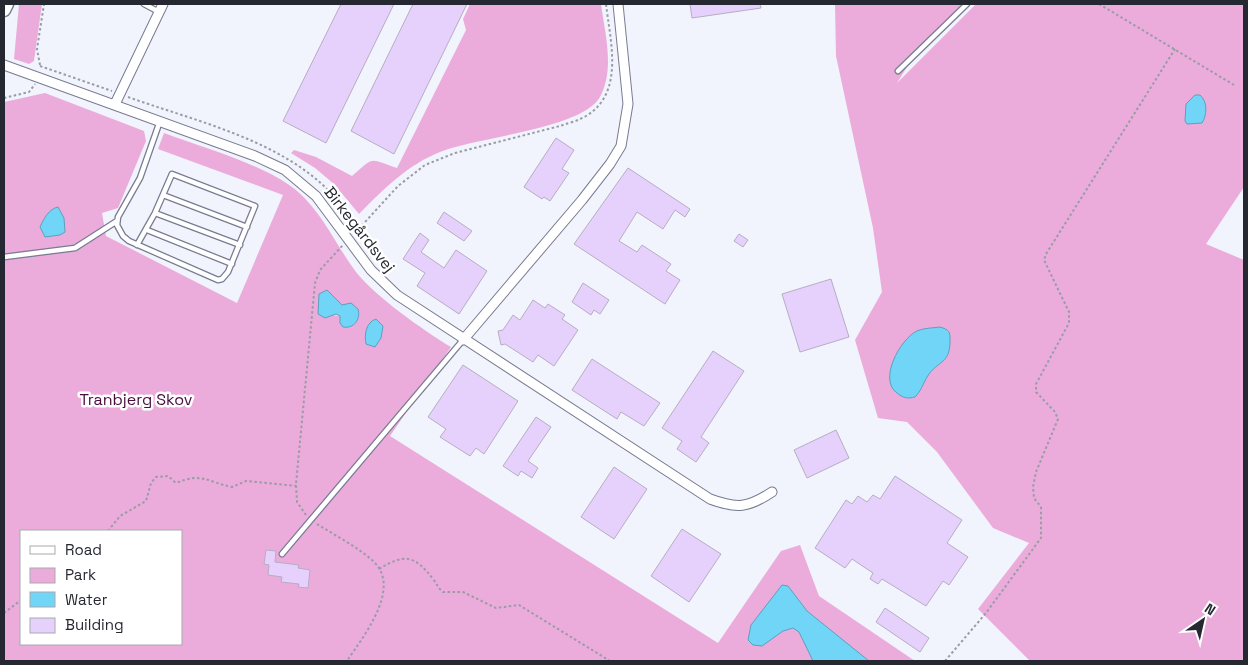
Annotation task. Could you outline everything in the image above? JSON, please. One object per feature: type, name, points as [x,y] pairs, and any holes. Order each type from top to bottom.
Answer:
[{"type":"street","points":[[4,10],[6,4]]},
{"type":"street","points":[[463,340],[588,192],[621,146],[628,104],[618,4]]},
{"type":"street","points":[[115,104],[161,8]]},
{"type":"street","name":"Birkegårdsvej","points":[[4,65],[256,156],[285,170],[316,196],[346,242],[383,283],[463,340],[710,499],[741,507],[756,503],[772,492]]},
{"type":"lane","points":[[144,4],[161,8]]},
{"type":"lane","points":[[898,72],[967,4]]},
{"type":"lane","points":[[4,257],[75,248],[117,221],[140,178],[160,121]]},
{"type":"lane","points":[[117,221],[123,236],[137,245],[213,280],[222,279],[232,264],[255,206],[172,174],[147,230],[137,245]]},
{"type":"lane","points":[[163,194],[247,227]]},
{"type":"lane","points":[[155,213],[240,245]]},
{"type":"lane","points":[[147,230],[232,264]]},
{"type":"lane","points":[[282,554],[463,340]]},
{"type":"path","points":[[4,98],[29,92],[34,86],[40,66],[37,49],[44,4]]},
{"type":"path","points":[[347,661],[372,624],[382,600],[384,585],[379,568],[354,546],[312,520],[297,502],[296,486],[315,283],[320,270],[398,186],[425,165],[455,153],[578,120],[592,112],[607,91],[612,72],[606,4]]},
{"type":"path","points":[[1099,4],[1234,85]]},
{"type":"path","points":[[945,661],[986,614],[1041,538],[1041,507],[1034,498],[1033,487],[1036,472],[1058,419],[1055,412],[1036,392],[1036,384],[1068,323],[1069,312],[1046,267],[1044,260],[1046,254],[1174,49]]},
{"type":"path","points":[[346,242],[347,252]]},
{"type":"path","points":[[109,530],[120,516],[146,501],[151,483],[156,477],[168,476],[176,483],[191,477],[201,477],[232,487],[246,481],[296,486]]},
{"type":"path","points":[[379,568],[404,557],[409,558],[426,570],[443,592],[463,592],[496,608],[519,605],[610,661]]},
{"type":"path","points":[[4,614],[20,601]]},
{"type":"green space","points":[[19,4],[42,4],[34,61],[29,64],[14,59]]},
{"type":"green space","points":[[470,4],[601,4],[608,63],[605,86],[600,97],[589,108],[551,125],[456,147],[429,157],[396,178],[359,214],[334,184],[315,168],[291,153],[294,150],[316,157],[352,176],[372,161],[397,168],[466,30],[463,19]]},
{"type":"green space","points":[[835,4],[963,4],[920,46],[897,83],[976,4],[1244,4],[1244,187],[1206,244],[1244,260],[1244,661],[1030,661],[978,609],[1029,543],[993,528],[937,452],[907,422],[878,418],[855,340],[882,292],[873,228],[836,56]]},
{"type":"green space","name":"Tranbjerg Skov","points":[[45,93],[144,131],[146,141],[118,208],[102,213],[106,236],[237,303],[283,195],[158,149],[164,133],[250,164],[296,190],[314,209],[348,261],[365,282],[375,292],[427,332],[451,347],[390,436],[718,643],[781,551],[800,545],[819,596],[915,661],[4,661],[4,102]],"holes":[[[327,290],[342,305],[353,305],[340,323],[340,316],[332,315]]]},
{"type":"water","points":[[1195,95],[1200,95],[1203,98],[1206,109],[1205,116],[1202,123],[1187,124],[1185,121],[1186,104]]},
{"type":"water","points":[[58,207],[64,218],[65,232],[60,235],[45,237],[40,227],[49,212]]},
{"type":"water","points":[[327,290],[342,305],[351,303],[358,309],[357,320],[353,325],[343,327],[340,323],[340,316],[336,314],[325,318],[318,314],[319,294]]},
{"type":"water","points":[[376,319],[383,326],[381,338],[375,347],[366,344],[365,337],[366,329]]},
{"type":"water","points":[[940,327],[947,330],[950,335],[950,346],[946,358],[931,371],[915,397],[901,396],[892,387],[890,379],[890,370],[898,351],[910,335],[917,331]]},
{"type":"water","points":[[782,585],[788,586],[807,611],[869,661],[813,661],[799,632],[793,628],[783,631],[762,646],[753,645],[748,640],[751,625]]},
{"type":"building","points":[[341,4],[394,4],[326,143],[283,121]]},
{"type":"building","points":[[413,4],[467,4],[394,154],[351,131]]},
{"type":"building","points":[[690,4],[760,4],[761,8],[692,18]]},
{"type":"building","points":[[556,138],[574,150],[562,169],[569,173],[550,201],[544,197],[542,199],[524,187]]},
{"type":"building","points":[[628,168],[690,209],[685,217],[675,210],[663,229],[637,212],[619,241],[637,252],[642,245],[671,264],[666,271],[680,280],[665,304],[574,244]]},
{"type":"building","points":[[444,212],[472,231],[464,241],[437,223]]},
{"type":"building","points":[[420,233],[429,240],[421,252],[444,268],[456,250],[487,271],[459,314],[417,286],[425,273],[403,259]]},
{"type":"building","points":[[739,234],[748,240],[743,247],[734,241]]},
{"type":"building","points":[[831,279],[849,337],[800,352],[782,294]]},
{"type":"building","points":[[583,283],[609,300],[600,314],[594,310],[591,315],[572,302]]},
{"type":"building","points":[[533,300],[545,308],[548,304],[565,315],[562,319],[578,330],[554,366],[538,355],[533,362],[505,344],[501,345],[498,331],[503,330],[513,315],[520,320]]},
{"type":"building","points":[[713,351],[744,371],[701,437],[709,443],[696,462],[677,449],[682,441],[662,428]]},
{"type":"building","points":[[592,359],[660,403],[644,426],[621,412],[617,419],[572,390]]},
{"type":"building","points":[[463,365],[518,401],[484,454],[476,448],[470,456],[440,437],[446,429],[428,417]]},
{"type":"building","points":[[536,417],[551,427],[528,461],[538,468],[532,478],[521,471],[518,476],[503,466]]},
{"type":"building","points":[[836,430],[849,458],[807,478],[794,450]]},
{"type":"building","points":[[614,467],[647,489],[614,539],[581,517]]},
{"type":"building","points":[[895,476],[962,520],[947,543],[968,557],[949,585],[943,581],[926,606],[882,579],[878,584],[870,579],[873,573],[852,559],[845,568],[815,548],[846,500],[852,504],[858,496],[867,502],[873,495],[880,499]]},
{"type":"building","points":[[682,529],[721,554],[689,602],[651,576]]},
{"type":"building","points":[[266,550],[276,551],[275,562],[299,565],[298,568],[310,570],[308,588],[298,587],[299,584],[281,582],[282,577],[268,575],[269,565],[264,564]]},
{"type":"building","points":[[885,608],[929,638],[920,652],[876,622]]}]
